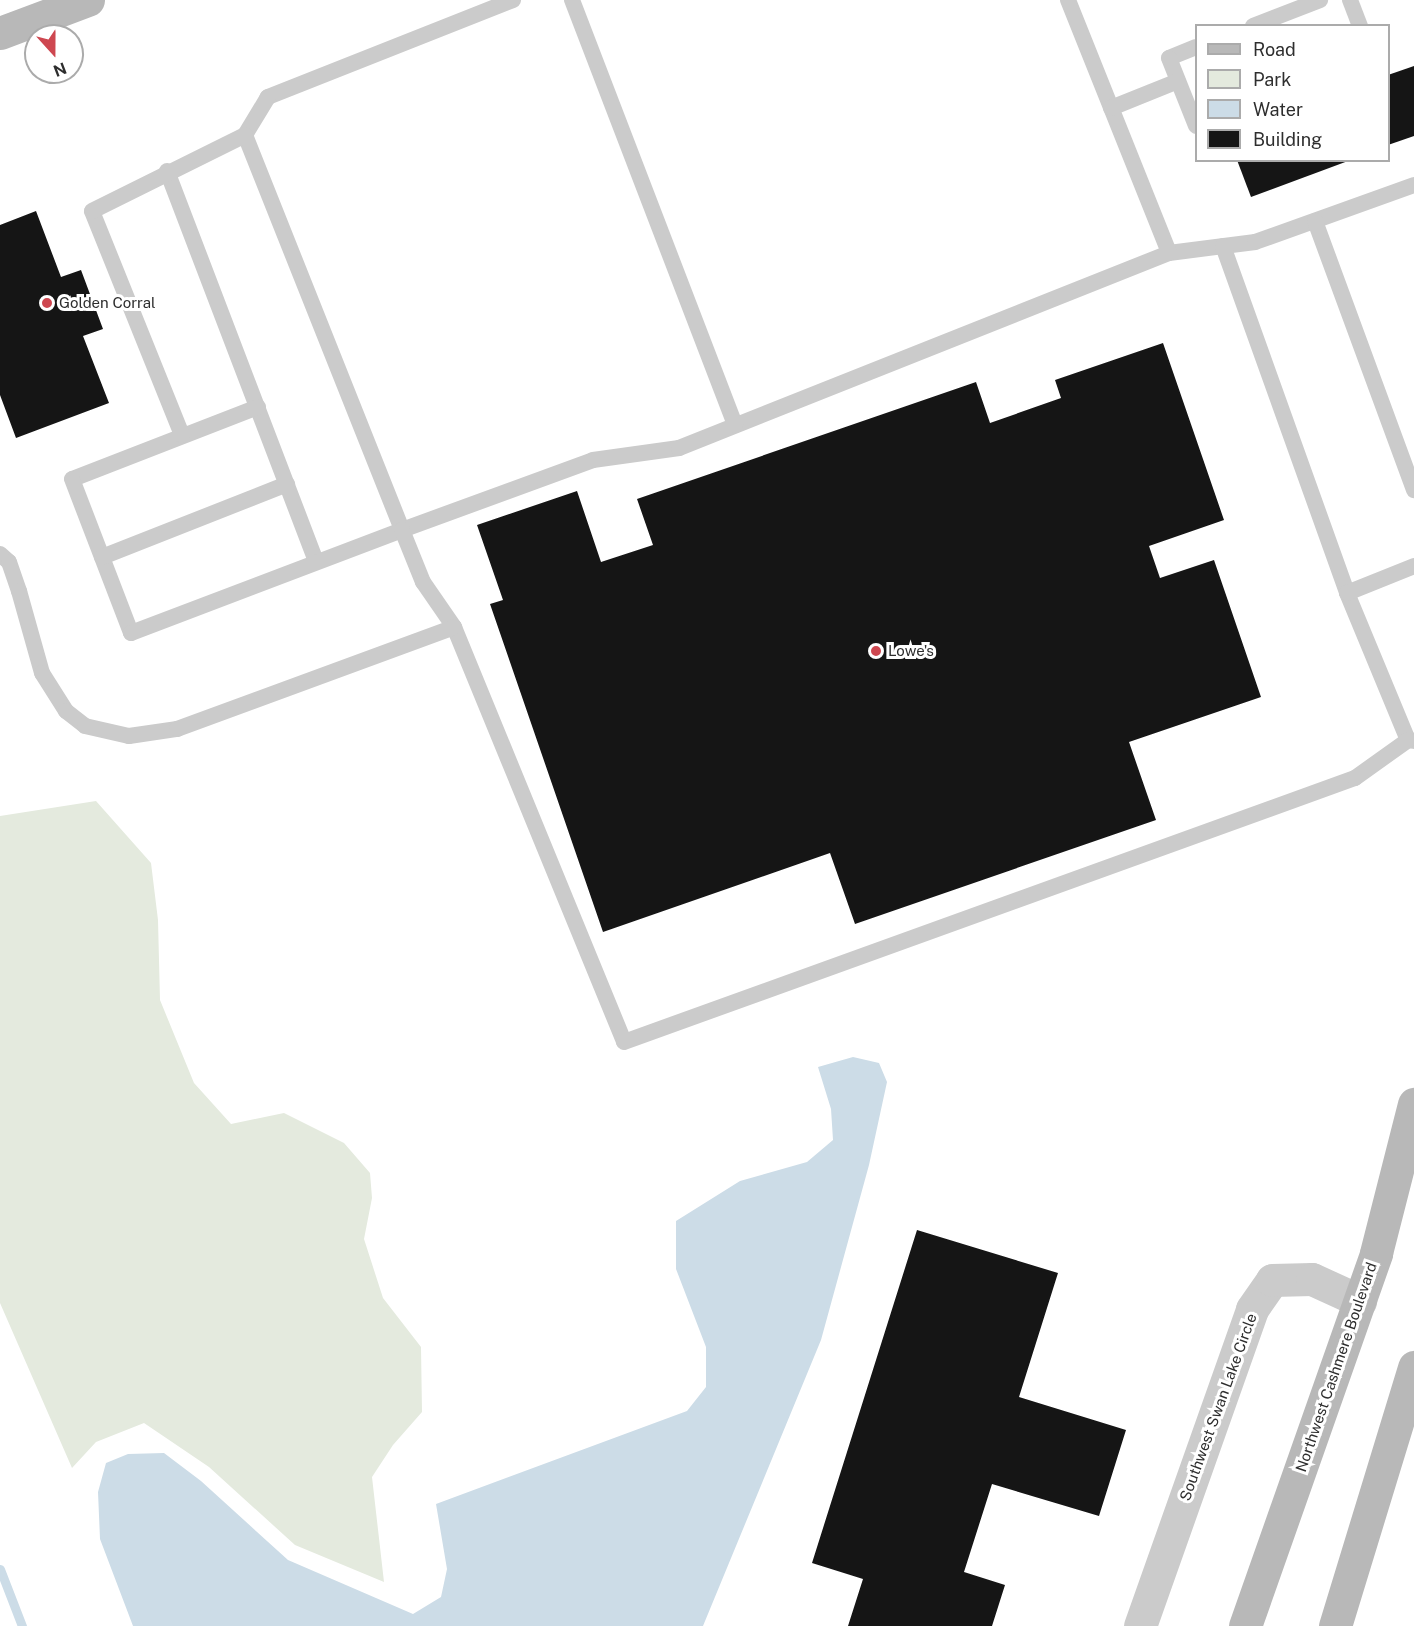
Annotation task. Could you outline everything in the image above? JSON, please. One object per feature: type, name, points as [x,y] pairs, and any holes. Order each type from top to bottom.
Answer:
[{"type":"street","points":[[0,33],[88,0]]},
{"type":"street","name":"Northwest Cashmere Boulevard","points":[[1245,1626],[1376,1253],[1414,1104]]},
{"type":"street","name":"Southwest Swan Lake Circle","points":[[1140,1626],[1259,1299],[1272,1280],[1312,1279],[1360,1301]]},
{"type":"street","points":[[1335,1626],[1414,1367]]},
{"type":"lane","points":[[182,435],[92,211],[167,171],[245,135],[267,97],[513,0]]},
{"type":"lane","points":[[572,0],[735,425]]},
{"type":"lane","points":[[1068,0],[1168,254]]},
{"type":"lane","points":[[1258,24],[1320,0]]},
{"type":"lane","points":[[1350,0],[1359,24]]},
{"type":"lane","points":[[1195,48],[1169,58],[1195,121]]},
{"type":"lane","points":[[1111,108],[1178,81]]},
{"type":"lane","points":[[245,135],[423,582],[454,627],[624,1042],[1355,778],[1411,741],[1347,593],[1223,246]]},
{"type":"lane","points":[[167,171],[316,561]]},
{"type":"lane","points":[[258,407],[72,479],[131,633],[316,561],[593,460],[679,448],[1168,254],[1255,242],[1414,185]]},
{"type":"lane","points":[[1315,221],[1414,490]]},
{"type":"lane","points":[[102,556],[287,484]]},
{"type":"lane","points":[[0,554],[9,562],[42,673],[66,711],[85,726],[129,736],[177,729],[454,627]]},
{"type":"lane","points":[[1347,593],[1414,566]]},
{"type":"green space","points":[[96,801],[151,863],[158,920],[160,1000],[194,1083],[231,1124],[284,1113],[344,1143],[370,1173],[372,1198],[364,1239],[383,1298],[421,1347],[422,1412],[393,1445],[372,1477],[384,1582],[295,1545],[209,1467],[144,1423],[96,1442],[72,1468],[0,1303],[0,816]]},
{"type":"water","points":[[853,1057],[879,1063],[887,1082],[869,1165],[821,1340],[703,1626],[133,1626],[100,1539],[98,1492],[106,1463],[128,1454],[164,1453],[201,1481],[288,1560],[413,1614],[441,1597],[447,1569],[436,1504],[687,1411],[706,1387],[706,1347],[676,1269],[676,1221],[740,1181],[807,1162],[833,1140],[831,1109],[818,1067]]},
{"type":"building","points":[[1414,66],[1414,136],[1390,144],[1390,74]]},
{"type":"building","points":[[1238,162],[1345,162],[1251,197]]},
{"type":"building","name":"Golden Corral","points":[[36,211],[61,277],[81,270],[103,329],[83,336],[109,403],[16,438],[0,395],[0,225]]},
{"type":"building","name":"Lowe's","points":[[1163,343],[1224,520],[1149,546],[1160,578],[1214,560],[1261,697],[1129,742],[1156,820],[855,924],[830,853],[603,932],[490,604],[503,600],[477,525],[577,491],[601,562],[653,545],[637,499],[976,382],[990,423],[1061,398],[1055,380]]},
{"type":"building","points":[[917,1230],[1058,1273],[1019,1397],[1126,1430],[1099,1516],[992,1484],[964,1572],[1005,1585],[992,1626],[848,1626],[863,1579],[812,1563]]},
{"type":"waterway","points":[[0,1569],[22,1626]]},
{"type":"place","name":"Golden Corral","points":[[47,303]]},
{"type":"place","name":"Lowe's","points":[[876,651]]}]
